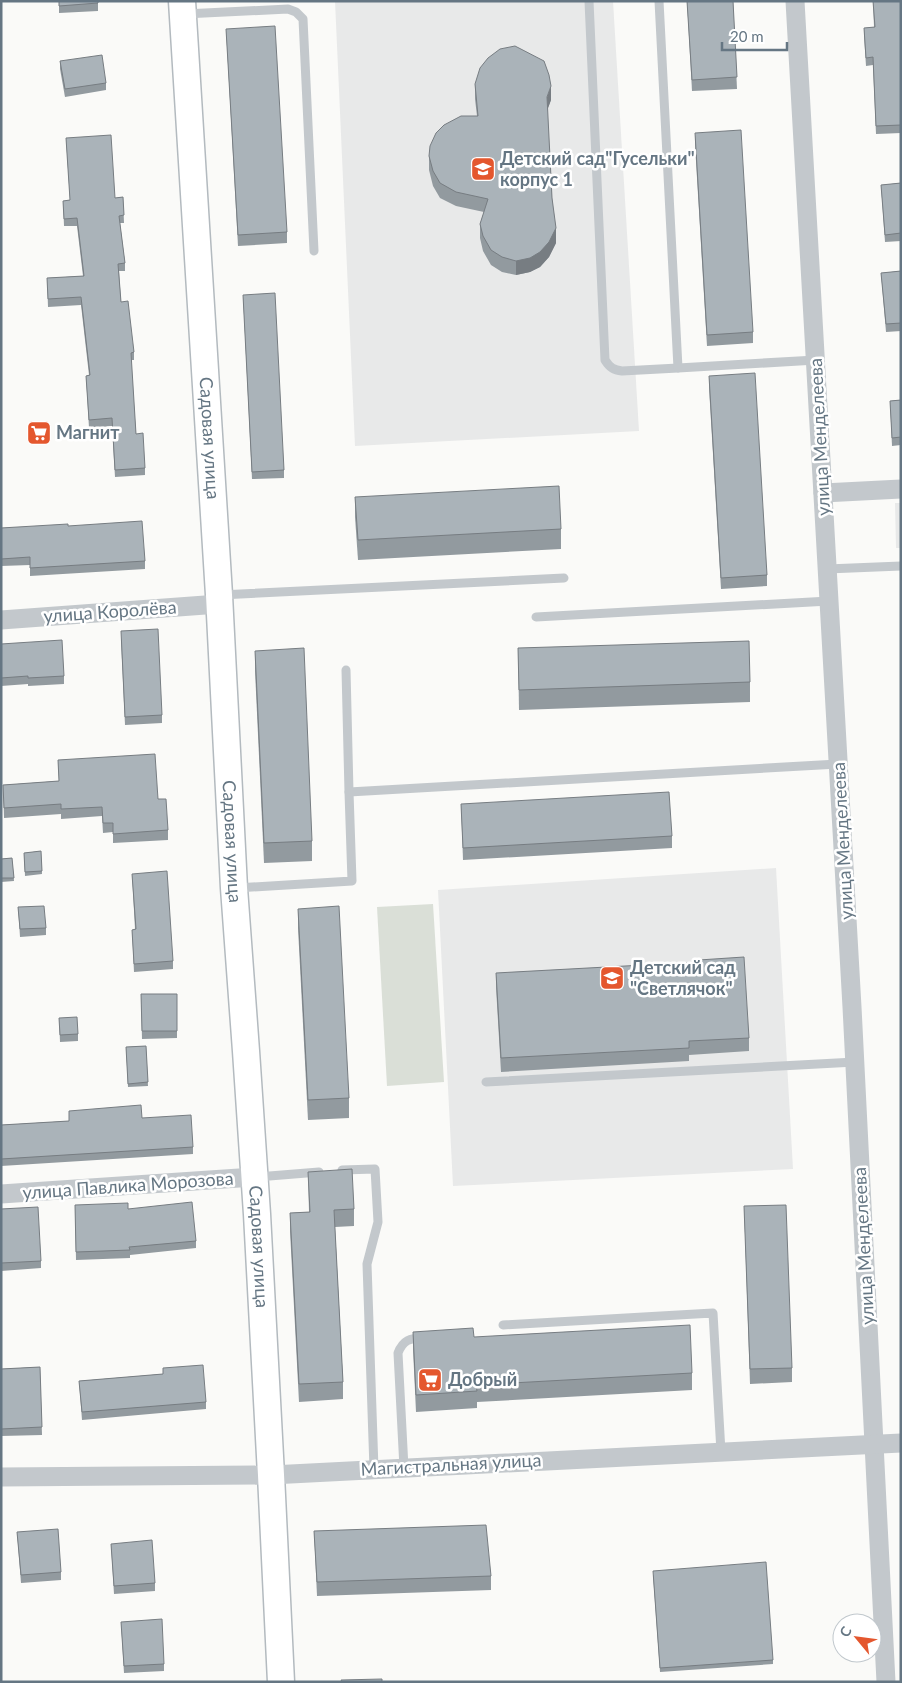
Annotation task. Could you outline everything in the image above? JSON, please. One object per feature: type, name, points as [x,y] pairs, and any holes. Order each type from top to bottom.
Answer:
[{"type":"street","name":"улица Менделеева","points":[[795,1],[855,1062],[886,1682]]},
{"type":"street","name":"Садовая улица","points":[[182,8],[219,600],[234,888],[254,1177],[281,1682]]},
{"type":"street","points":[[823,493],[901,489]]},
{"type":"street","name":"улица Королёва","points":[[1,620],[219,600]]},
{"type":"street","name":"улица Павлика Морозова","points":[[1,1194],[254,1177]]},
{"type":"street","name":"Магистральная улица","points":[[1,1477],[271,1475],[901,1443]]},
{"type":"lane","points":[[589,1],[605,360],[615,370],[622,371],[816,360]]},
{"type":"lane","points":[[659,1],[678,368]]},
{"type":"lane","points":[[182,8],[288,8],[296,12],[303,19],[314,251]]},
{"type":"lane","points":[[827,569],[901,566]]},
{"type":"lane","points":[[219,600],[564,578]]},
{"type":"lane","points":[[536,617],[829,601]]},
{"type":"lane","points":[[234,888],[352,881],[346,670]]},
{"type":"lane","points":[[349,792],[838,764]]},
{"type":"lane","points":[[486,1082],[855,1062]]},
{"type":"lane","points":[[254,1177],[375,1168],[378,1222],[368,1264],[374,1469]]},
{"type":"lane","points":[[503,1325],[713,1313],[721,1452]]},
{"type":"lane","points":[[404,1468],[398,1352],[402,1345],[410,1338],[428,1337]]},
{"type":"shaded area","name":"Детский сад\"Гусельки\" корпус 1","points":[[335,1],[613,1],[639,431],[355,446]]},
{"type":"shaded area","points":[[895,503],[901,503],[901,548],[896,548]]},
{"type":"shaded area","name":"Детский сад \"Светлячок\"","points":[[776,868],[793,1169],[453,1186],[438,890]]},
{"type":"shaded area","points":[[433,904],[444,1082],[387,1086],[377,907]]},
{"type":"building","points":[[59,1],[98,1],[98,3],[59,6]]},
{"type":"building","points":[[687,1],[733,1],[737,77],[692,80]]},
{"type":"building","points":[[873,1],[901,1],[901,125],[876,126],[873,57],[866,58],[864,28],[875,27]]},
{"type":"building","points":[[275,26],[287,232],[238,235],[226,29]]},
{"type":"building","points":[[515,46],[544,61],[549,75],[551,86],[547,97],[552,198],[556,228],[549,242],[540,252],[530,258],[516,261],[502,257],[491,250],[483,236],[480,224],[488,199],[456,192],[440,183],[433,171],[429,156],[430,146],[436,133],[444,125],[461,116],[478,116],[475,84],[480,68],[488,58],[500,49]]},
{"type":"building","points":[[102,55],[106,83],[65,89],[60,61]]},
{"type":"building","points":[[741,130],[753,332],[707,335],[695,133]]},
{"type":"building","points":[[111,135],[115,198],[123,197],[124,215],[119,216],[125,263],[118,264],[121,302],[128,301],[134,352],[131,353],[136,434],[143,433],[145,468],[115,470],[112,418],[89,420],[86,376],[90,375],[81,297],[48,299],[47,278],[84,276],[77,218],[64,219],[63,201],[70,200],[66,138]]},
{"type":"building","points":[[901,183],[901,233],[885,235],[881,185]]},
{"type":"building","points":[[901,271],[901,323],[886,324],[881,273]]},
{"type":"building","points":[[275,293],[284,470],[252,472],[243,295]]},
{"type":"building","points":[[755,373],[767,575],[721,578],[709,376]]},
{"type":"building","points":[[901,400],[901,437],[892,438],[890,401]]},
{"type":"building","points":[[559,486],[561,529],[358,540],[355,497]]},
{"type":"building","points":[[142,521],[145,561],[30,568],[30,557],[1,559],[1,528]]},
{"type":"building","points":[[158,629],[162,715],[125,717],[121,631]]},
{"type":"building","points":[[62,640],[64,676],[1,678],[1,644]]},
{"type":"building","points":[[749,641],[750,682],[519,690],[518,648]]},
{"type":"building","points":[[304,648],[312,841],[264,843],[255,651]]},
{"type":"building","points":[[155,754],[158,799],[166,799],[168,830],[113,834],[113,823],[103,823],[102,807],[61,809],[61,804],[4,808],[3,785],[59,781],[58,760]]},
{"type":"building","points":[[669,792],[672,836],[463,848],[461,804]]},
{"type":"building","points":[[41,851],[42,871],[25,872],[24,853]]},
{"type":"building","points":[[12,858],[14,878],[1,878],[1,859]]},
{"type":"building","points":[[167,871],[173,961],[134,964],[132,930],[136,929],[132,874]]},
{"type":"building","points":[[44,906],[46,928],[20,929],[18,907]]},
{"type":"building","points":[[339,906],[349,1098],[308,1100],[298,909]]},
{"type":"building","points":[[744,957],[749,1038],[689,1041],[689,1048],[501,1058],[496,973],[699,962],[699,960]]},
{"type":"building","points":[[141,994],[177,994],[177,1031],[142,1031]]},
{"type":"building","points":[[77,1017],[78,1034],[60,1035],[59,1018]]},
{"type":"building","points":[[146,1046],[148,1082],[128,1084],[126,1047]]},
{"type":"building","points":[[141,1105],[142,1118],[191,1115],[193,1147],[1,1159],[1,1125],[69,1121],[69,1111]]},
{"type":"building","points":[[352,1169],[354,1209],[334,1210],[343,1382],[299,1384],[290,1213],[310,1212],[308,1172]]},
{"type":"building","points":[[192,1202],[196,1241],[129,1247],[130,1250],[76,1252],[75,1205],[128,1203],[128,1209]]},
{"type":"building","points":[[786,1205],[792,1368],[750,1369],[744,1206]]},
{"type":"building","points":[[38,1207],[41,1261],[1,1263],[1,1209]]},
{"type":"building","points":[[690,1325],[692,1373],[476,1385],[477,1391],[416,1395],[413,1332],[473,1328],[474,1337]]},
{"type":"building","points":[[203,1365],[206,1402],[82,1412],[79,1381],[163,1374],[163,1368]]},
{"type":"building","points":[[40,1367],[42,1427],[1,1429],[1,1369]]},
{"type":"building","points":[[486,1525],[491,1576],[317,1582],[314,1531]]},
{"type":"building","points":[[58,1529],[61,1572],[21,1575],[17,1532]]},
{"type":"building","points":[[152,1540],[155,1583],[114,1586],[111,1544]]},
{"type":"building","points":[[766,1562],[773,1660],[660,1668],[653,1571]]},
{"type":"building","points":[[162,1619],[164,1664],[124,1666],[121,1622]]},
{"type":"building","points":[[382,1679],[382,1682],[342,1682],[341,1680]]},
{"type":"place","name":"Детский сад\"Гусельки\" корпус 1","points":[[483,169]]},
{"type":"place","name":"Магнит","points":[[39,433]]},
{"type":"place","name":"Детский сад \"Светлячок\"","points":[[612,978]]},
{"type":"place","name":"Добрый","points":[[430,1380]]}]
